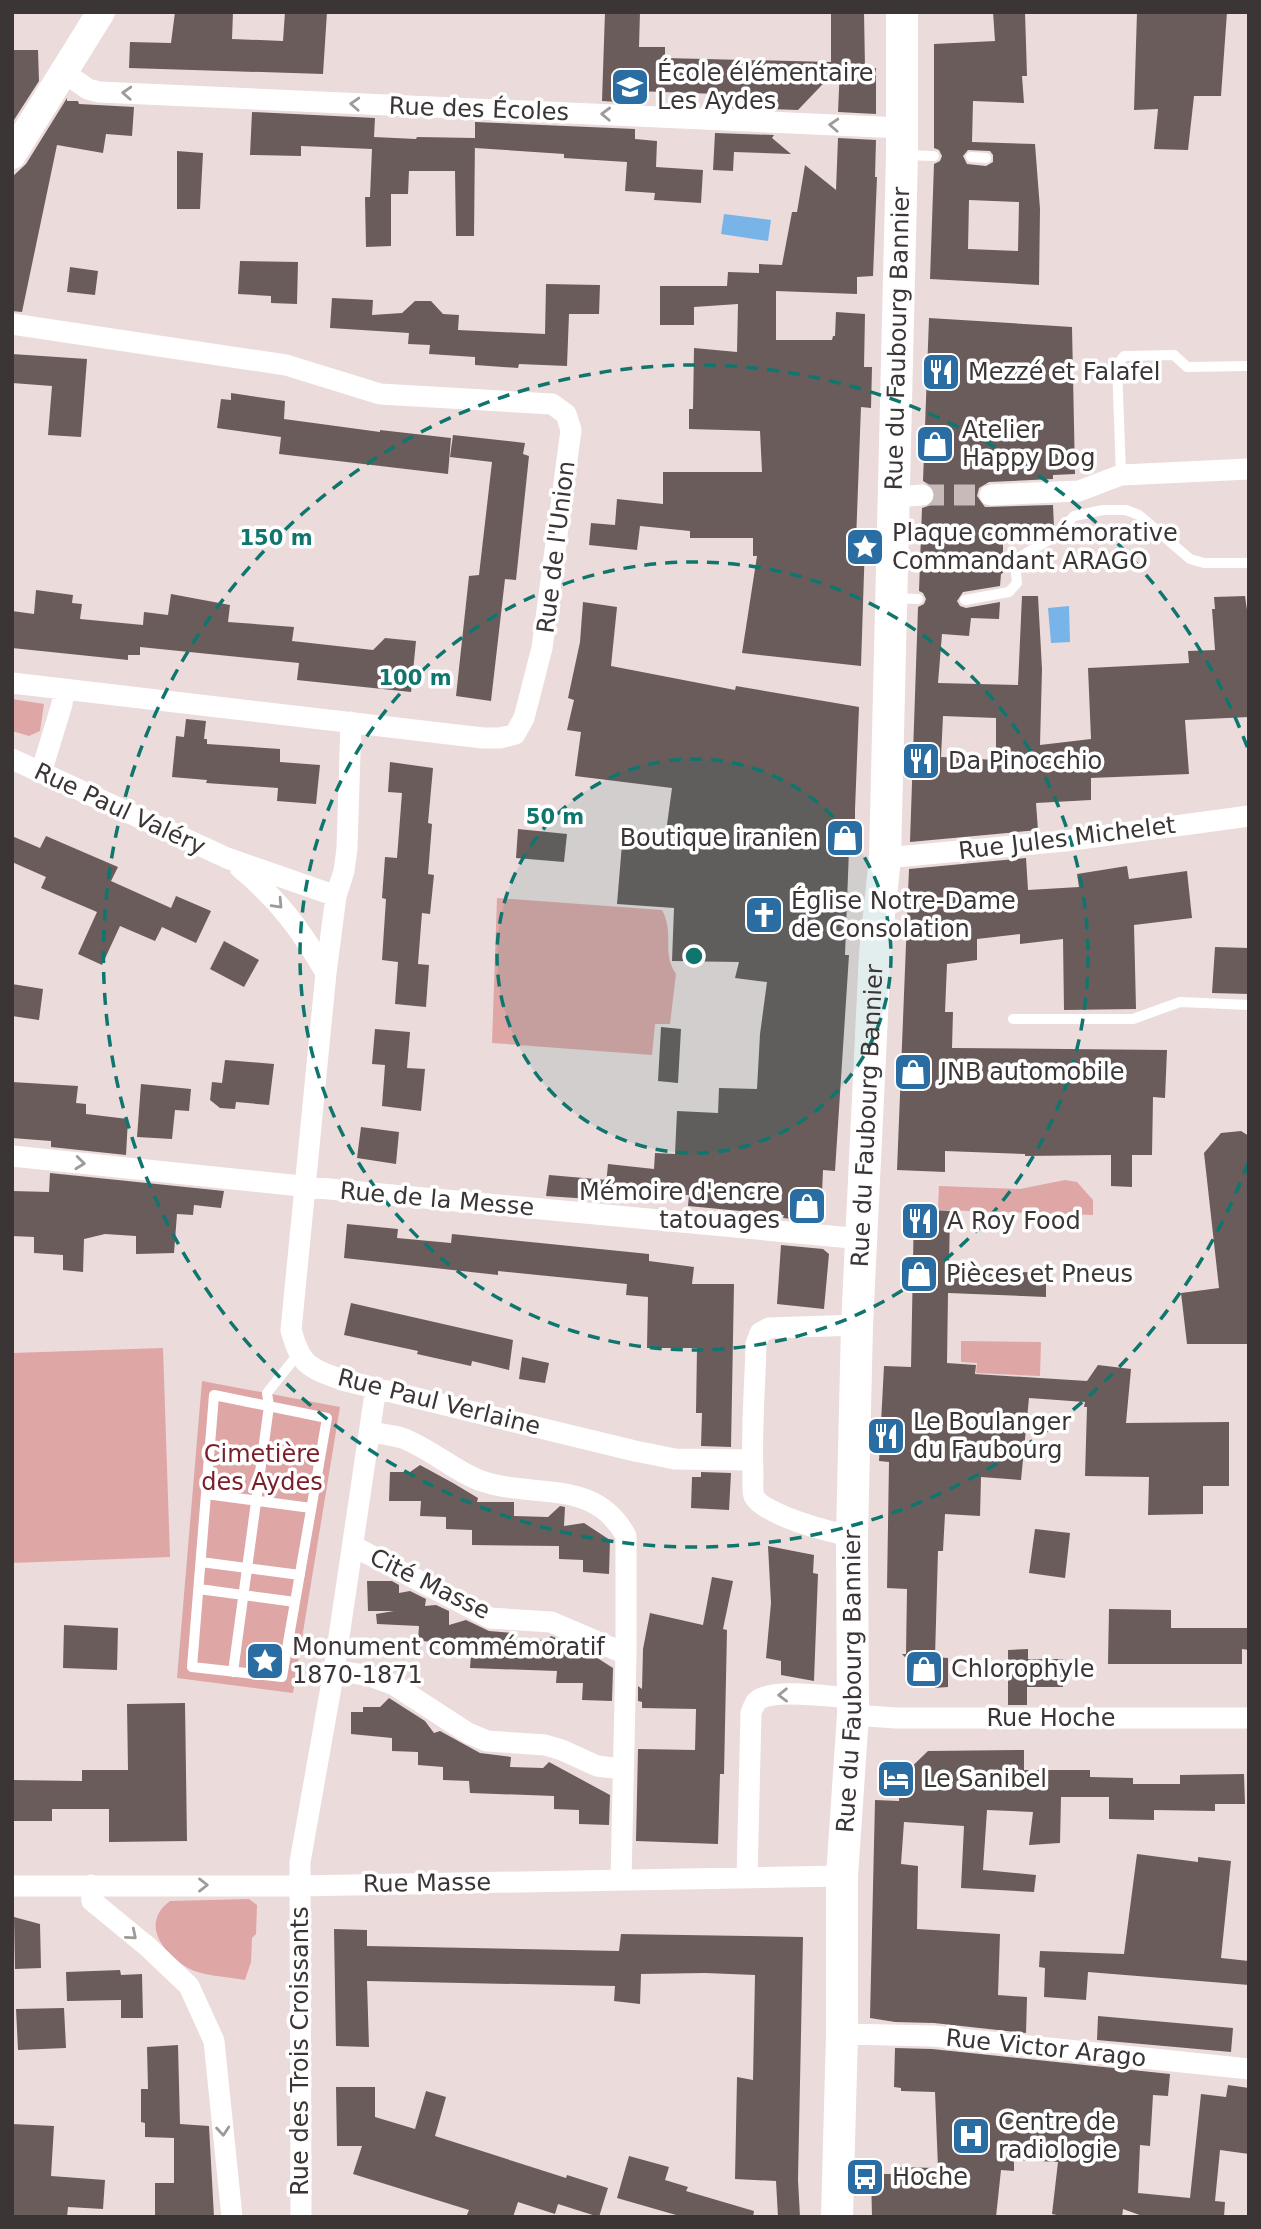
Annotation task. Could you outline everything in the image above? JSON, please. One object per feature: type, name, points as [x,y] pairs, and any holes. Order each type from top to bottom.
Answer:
[{"type":"main road","name":"Rue du Faubourg Bannier","points":[[837,2217],[842,2034],[842,1876],[852,1707],[852,1536],[857,1325],[875,953],[905,599],[908,496],[902,12]]},
{"type":"street","points":[[12,156],[101,12]]},
{"type":"street","name":"Rue des Écoles","points":[[63,72],[88,89],[99,92],[902,141]]},
{"type":"street","name":"Rue de l'Union","points":[[12,324],[285,365],[380,394],[552,404],[566,414],[571,430],[542,648],[524,718],[515,734],[500,738],[483,738],[12,683]]},
{"type":"street","points":[[990,495],[1079,491],[1121,475],[1249,469]]},
{"type":"street","points":[[41,773],[64,689]]},
{"type":"street","points":[[298,1354],[291,1330],[303,1186],[336,896],[344,871],[347,848],[351,722]]},
{"type":"street","name":"Rue Paul Valéry","points":[[12,759],[227,858],[336,896]]},
{"type":"street","name":"Rue Jules Michelet","points":[[885,858],[1065,841],[1249,816]]},
{"type":"street","name":"Rue Paul Valéry","points":[[227,858],[256,881],[282,908],[303,934],[326,973]]},
{"type":"street","name":"Rue de la Messe","points":[[12,1156],[862,1239]]},
{"type":"street","points":[[852,1536],[836,1535],[772,1510],[761,1503],[754,1496],[752,1460],[756,1344],[760,1333],[769,1328],[857,1325]]},
{"type":"street","name":"Rue Paul Verlaine","points":[[298,1354],[315,1369],[342,1380],[675,1460],[752,1460]]},
{"type":"street","name":"Rue des Trois Croissants","points":[[301,2217],[300,1862],[334,1671],[376,1387]]},
{"type":"street","points":[[370,1432],[402,1438],[487,1483],[572,1494],[603,1506],[617,1520],[625,1536],[626,1654],[621,1880]]},
{"type":"street","name":"Cité Masse","points":[[353,1546],[491,1618],[551,1622],[626,1654]]},
{"type":"street","points":[[334,1671],[370,1675],[394,1685],[468,1733],[487,1741],[545,1745],[597,1766],[622,1769]]},
{"type":"street","name":"Rue Hoche","points":[[747,1878],[751,1713],[755,1703],[764,1697],[778,1694],[896,1718],[1249,1718]]},
{"type":"street","name":"Rue Masse","points":[[12,1886],[299,1886],[842,1876]]},
{"type":"street","points":[[90,1885],[92,1901],[148,1947],[189,1986],[214,2041],[232,2217]]},
{"type":"street","name":"Rue Victor Arago","points":[[842,2034],[933,2036],[1249,2069]]},
{"type":"lane","points":[[902,141],[934,156]]},
{"type":"lane","points":[[971,158],[986,158]]},
{"type":"lane","points":[[1121,475],[1117,365],[1124,356],[1174,355],[1187,367],[1249,366]]},
{"type":"lane","points":[[965,600],[1009,592],[1017,583],[1016,573],[1023,555],[1056,536],[1074,516],[1082,513],[1126,510],[1139,515],[1190,559],[1204,563],[1249,563]]},
{"type":"lane","points":[[1013,1019],[1133,1019],[1180,1002],[1249,1005]]},
{"type":"lane","points":[[233,1672],[269,1406],[267,1393],[298,1354]]},
{"type":"lane","points":[[214,1395],[327,1418],[282,1677],[192,1667],[206,1494],[214,1395]]},
{"type":"lane","points":[[206,1494],[311,1508]]},
{"type":"lane","points":[[201,1562],[300,1575]]},
{"type":"lane","points":[[199,1589],[295,1602]]},
{"type":"green space","points":[[12,699],[44,704],[40,731],[29,736],[12,731]]},
{"type":"green space","points":[[497,898],[662,910],[668,927],[669,958],[676,974],[670,1024],[655,1024],[652,1055],[492,1043]]},
{"type":"green space","points":[[1065,1180],[1077,1182],[1093,1200],[1093,1215],[938,1210],[939,1186],[1020,1189]]},
{"type":"green space","points":[[961,1341],[1041,1342],[1040,1376],[976,1373],[977,1363],[961,1362]]},
{"type":"green space","points":[[163,1348],[170,1557],[12,1563],[12,1353]]},
{"type":"green space","name":"Cimetière des Aydes","points":[[202,1381],[340,1407],[293,1693],[177,1678]]},
{"type":"green space","points":[[249,1899],[257,1905],[256,1934],[252,1938],[251,1962],[245,1980],[209,1975],[190,1969],[172,1956],[159,1938],[156,1919],[170,1901]]},
{"type":"water","points":[[724,214],[771,220],[768,241],[721,234]]},
{"type":"water","points":[[1069,606],[1070,642],[1051,643],[1048,608]]},
{"type":"building","points":[[175,12],[233,12],[232,39],[283,41],[285,12],[327,12],[323,74],[129,68],[130,42],[171,43]]},
{"type":"building","points":[[605,12],[640,12],[639,47],[665,47],[665,58],[831,62],[831,12],[864,12],[865,68],[876,68],[876,114],[838,112],[840,66],[798,110],[716,107],[717,94],[636,91],[636,103],[602,101]]},
{"type":"building","points":[[993,12],[1025,12],[1027,76],[1022,76],[1024,103],[973,101],[972,142],[1035,144],[1040,209],[1039,285],[930,279],[934,164],[940,161],[942,156],[939,150],[934,148],[934,44],[995,41]],"holes":[[[968,150],[990,151],[993,162],[986,166],[967,164],[963,156]],[[969,200],[1019,202],[1018,251],[968,249]]]},
{"type":"building","points":[[1137,12],[1227,12],[1221,96],[1194,96],[1188,150],[1154,149],[1158,109],[1134,110]]},
{"type":"building","points":[[12,50],[38,50],[39,81],[12,123]]},
{"type":"building","points":[[67,98],[67,101],[78,101],[79,104],[134,107],[132,136],[106,134],[103,153],[57,145],[22,312],[12,311],[12,177],[26,164]]},
{"type":"building","points":[[252,112],[375,118],[374,137],[475,138],[474,236],[456,236],[455,171],[409,171],[408,194],[391,194],[391,246],[366,247],[365,197],[370,197],[372,149],[301,146],[301,156],[250,155]]},
{"type":"building","points":[[475,122],[635,129],[635,139],[657,141],[656,167],[703,170],[701,203],[654,200],[655,193],[625,191],[627,162],[564,158],[564,154],[475,148]]},
{"type":"building","points":[[715,133],[774,135],[772,138],[791,154],[734,152],[733,171],[713,170]]},
{"type":"building","points":[[838,138],[876,140],[873,276],[857,277],[857,294],[776,291],[776,340],[832,340],[835,336],[836,312],[865,314],[864,367],[872,367],[871,408],[861,407],[856,541],[865,542],[861,666],[742,653],[757,556],[753,556],[753,538],[690,538],[690,531],[640,526],[637,550],[589,545],[591,523],[615,525],[617,499],[663,504],[663,472],[762,472],[760,431],[689,429],[689,409],[693,409],[694,348],[737,352],[738,304],[694,307],[694,325],[660,325],[660,286],[727,286],[728,272],[759,273],[759,264],[782,265],[792,212],[797,212],[805,165],[836,190]]},
{"type":"building","points":[[177,151],[203,153],[200,209],[177,209]]},
{"type":"building","points":[[240,261],[298,262],[297,304],[271,303],[271,296],[238,294]]},
{"type":"building","points":[[70,267],[98,271],[95,295],[67,292]]},
{"type":"building","points":[[546,284],[600,285],[599,314],[569,314],[567,366],[519,364],[518,368],[475,365],[475,357],[429,354],[430,345],[408,344],[409,333],[330,328],[332,298],[373,300],[372,315],[402,313],[415,301],[431,301],[443,314],[459,315],[458,330],[545,334]]},
{"type":"building","points":[[929,318],[1072,327],[1075,474],[1053,475],[1053,479],[989,482],[979,488],[977,496],[985,507],[1053,505],[1054,527],[1003,531],[1003,573],[1000,586],[963,592],[957,601],[960,606],[966,608],[1000,602],[999,619],[971,618],[969,636],[942,634],[938,683],[1018,685],[1022,596],[1038,596],[1042,669],[1040,745],[1091,739],[1088,668],[1189,663],[1188,651],[1215,650],[1212,609],[1215,609],[1214,597],[1245,596],[1249,624],[1249,717],[1185,720],[1189,774],[1091,778],[1091,800],[1036,803],[1038,830],[910,842],[918,607],[924,604],[926,599],[919,591],[922,508],[931,505],[936,495],[933,487],[923,481]],"holes":[[[943,716],[996,718],[996,760],[941,757]]]},
{"type":"building","points":[[12,354],[87,359],[81,437],[48,435],[52,386],[12,383]]},
{"type":"building","points":[[231,393],[285,401],[284,419],[451,438],[448,474],[279,454],[281,437],[217,428],[221,399],[231,400]]},
{"type":"building","points":[[453,435],[525,443],[523,454],[529,456],[516,580],[505,579],[491,701],[456,696],[469,576],[479,575],[492,462],[450,457]]},
{"type":"building","points":[[36,590],[73,595],[72,603],[82,604],[80,619],[143,625],[144,612],[168,615],[171,594],[230,605],[228,622],[294,627],[292,641],[373,650],[385,638],[416,641],[411,692],[297,680],[299,663],[140,647],[140,655],[128,655],[128,660],[12,648],[12,611],[34,614]]},
{"type":"building","points":[[583,602],[617,607],[611,666],[735,690],[736,686],[859,707],[855,849],[849,849],[845,955],[849,955],[835,1171],[823,1170],[821,1218],[788,1215],[792,1219],[783,1218],[784,1215],[688,1206],[689,1195],[606,1189],[605,1200],[546,1196],[549,1175],[606,1180],[608,1164],[654,1169],[655,1153],[675,1154],[677,1111],[718,1113],[719,1088],[757,1089],[760,1034],[767,982],[735,978],[739,962],[672,961],[674,908],[617,904],[622,844],[635,844],[634,830],[666,832],[672,788],[575,776],[581,732],[567,730],[574,700],[568,698],[580,642]]},
{"type":"building","points":[[186,719],[206,721],[204,739],[207,739],[207,744],[280,749],[280,762],[320,765],[316,804],[277,801],[278,788],[206,783],[207,780],[172,777],[176,736],[184,737]]},
{"type":"building","points":[[390,762],[433,768],[428,823],[432,824],[428,874],[434,875],[430,914],[422,913],[418,964],[429,965],[426,1007],[395,1004],[398,962],[382,960],[386,899],[382,898],[385,857],[397,858],[402,793],[388,792]]},
{"type":"building","points":[[518,829],[567,834],[564,862],[516,858]]},
{"type":"building","points":[[12,836],[40,848],[46,836],[118,867],[111,881],[171,908],[176,896],[211,911],[196,943],[162,927],[155,941],[120,926],[102,965],[78,954],[97,912],[41,888],[46,877],[12,862]]},
{"type":"building","points":[[1026,858],[1028,890],[1079,887],[1077,874],[1127,866],[1129,879],[1187,871],[1192,918],[1134,925],[1136,1009],[1064,1010],[1063,939],[1020,944],[1020,934],[977,939],[977,960],[947,964],[945,1012],[953,1012],[952,1048],[1167,1050],[1165,1098],[1153,1097],[1152,1155],[1132,1155],[1132,1187],[1111,1186],[1111,1155],[1025,1156],[945,1151],[945,1172],[897,1170],[909,869]]},
{"type":"building","points":[[224,941],[259,960],[244,987],[210,969]]},
{"type":"building","points":[[1215,947],[1249,948],[1249,994],[1212,993]]},
{"type":"building","points":[[12,984],[43,989],[39,1020],[12,1016]]},
{"type":"building","points":[[661,1027],[681,1029],[678,1083],[658,1081]]},
{"type":"building","points":[[375,1029],[410,1032],[407,1068],[425,1069],[421,1111],[382,1106],[385,1065],[372,1064]]},
{"type":"building","points":[[225,1060],[274,1064],[269,1105],[236,1102],[235,1109],[220,1108],[210,1100],[212,1082],[222,1083]]},
{"type":"building","points":[[12,1082],[78,1086],[76,1103],[86,1104],[86,1114],[128,1119],[126,1155],[51,1147],[51,1141],[12,1138]]},
{"type":"building","points":[[141,1084],[191,1089],[189,1111],[175,1110],[172,1139],[137,1137]]},
{"type":"building","points":[[361,1127],[399,1132],[396,1164],[357,1158]]},
{"type":"building","points":[[1241,1131],[1249,1136],[1249,1344],[1187,1344],[1181,1293],[1219,1288],[1204,1153],[1221,1133]]},
{"type":"building","points":[[50,1173],[224,1191],[221,1208],[194,1205],[193,1215],[177,1214],[174,1253],[136,1254],[136,1236],[105,1234],[84,1239],[83,1272],[63,1270],[63,1255],[34,1253],[34,1237],[12,1236],[12,1191],[49,1192]]},
{"type":"building","points":[[914,1209],[950,1211],[949,1269],[1046,1273],[1046,1297],[948,1293],[947,1363],[976,1365],[975,1374],[1087,1381],[1098,1365],[1131,1369],[1126,1423],[1229,1422],[1229,1486],[1203,1486],[1203,1514],[1148,1515],[1149,1477],[1085,1476],[1085,1402],[1029,1398],[1021,1480],[981,1477],[980,1516],[945,1514],[943,1551],[938,1551],[935,1657],[948,1658],[948,1687],[934,1688],[902,1654],[906,1654],[907,1589],[887,1588],[889,1462],[879,1461],[884,1366],[911,1367]]},
{"type":"building","points":[[347,1224],[398,1229],[397,1238],[451,1243],[452,1234],[649,1254],[649,1261],[694,1267],[692,1284],[734,1284],[731,1447],[701,1446],[702,1413],[696,1413],[697,1348],[647,1348],[648,1297],[626,1295],[627,1284],[498,1271],[498,1275],[344,1258]]},
{"type":"building","points":[[781,1245],[823,1249],[829,1254],[824,1309],[777,1304]]},
{"type":"building","points":[[351,1303],[513,1340],[509,1370],[472,1361],[471,1366],[344,1335]]},
{"type":"building","points":[[522,1357],[549,1363],[545,1383],[519,1379]]},
{"type":"building","points":[[420,1465],[478,1498],[477,1502],[514,1502],[514,1516],[548,1517],[560,1506],[565,1507],[564,1526],[584,1523],[610,1540],[609,1574],[583,1572],[583,1560],[559,1559],[559,1546],[472,1545],[472,1530],[446,1529],[446,1517],[420,1516],[421,1501],[389,1501],[390,1472],[410,1472]]},
{"type":"building","points":[[701,1472],[731,1473],[729,1510],[691,1508],[692,1477],[701,1477]]},
{"type":"building","points":[[1035,1529],[1070,1533],[1065,1578],[1029,1573]]},
{"type":"building","points":[[768,1546],[814,1555],[813,1573],[818,1574],[814,1681],[781,1675],[781,1661],[766,1658],[771,1603]]},
{"type":"building","points":[[712,1577],[733,1581],[723,1629],[727,1630],[724,1774],[720,1774],[718,1844],[636,1841],[638,1749],[695,1750],[696,1709],[642,1708],[642,1702],[638,1701],[638,1686],[642,1689],[643,1649],[650,1613],[703,1625]]},
{"type":"building","points":[[367,1581],[392,1581],[399,1585],[399,1593],[410,1591],[426,1599],[425,1606],[436,1605],[449,1611],[449,1625],[466,1620],[489,1631],[513,1633],[513,1639],[547,1640],[551,1636],[563,1641],[562,1653],[580,1649],[588,1652],[613,1668],[612,1701],[582,1700],[583,1683],[556,1683],[557,1671],[470,1668],[471,1654],[444,1653],[444,1642],[418,1641],[419,1626],[377,1624],[376,1614],[394,1611],[368,1611]]},
{"type":"building","points":[[1109,1609],[1171,1610],[1171,1628],[1249,1628],[1249,1650],[1242,1649],[1242,1664],[1108,1664]]},
{"type":"building","points":[[64,1625],[118,1628],[117,1670],[63,1668]]},
{"type":"building","points":[[1028,1649],[1028,1659],[1063,1659],[1063,1687],[1027,1687],[1027,1705],[1008,1705],[1008,1650]]},
{"type":"building","points":[[389,1698],[425,1721],[434,1733],[440,1731],[480,1753],[511,1757],[510,1767],[543,1768],[549,1762],[610,1795],[609,1825],[579,1824],[579,1810],[554,1809],[554,1796],[470,1793],[469,1781],[443,1780],[443,1767],[418,1765],[418,1752],[392,1751],[392,1738],[351,1734],[351,1712],[363,1712],[363,1707],[380,1707]]},
{"type":"building","points":[[185,1703],[187,1841],[109,1842],[109,1809],[52,1809],[52,1821],[12,1821],[12,1780],[82,1781],[82,1770],[128,1770],[127,1704]]},
{"type":"building","points":[[1024,1750],[1024,1770],[1090,1770],[1090,1777],[1133,1778],[1133,1784],[1180,1784],[1180,1775],[1244,1774],[1245,1804],[1215,1804],[1215,1811],[1154,1810],[1154,1820],[1109,1819],[1109,1797],[1061,1797],[1060,1843],[1029,1845],[1033,1812],[987,1810],[983,1870],[1036,1875],[1034,1892],[961,1888],[964,1826],[904,1822],[901,1864],[918,1866],[917,1929],[1000,1934],[998,1995],[1027,1997],[1026,2033],[870,2018],[875,1800],[899,1801],[900,1778],[928,1751]]},
{"type":"building","points":[[1137,1854],[1198,1862],[1198,1857],[1231,1861],[1221,1958],[1249,1961],[1249,1985],[1088,1972],[1086,2000],[1044,1997],[1045,1968],[1039,1967],[1040,1951],[1124,1954]]},
{"type":"building","points":[[14,1917],[40,1924],[41,1968],[15,1969]]},
{"type":"building","points":[[334,1929],[367,1930],[367,1946],[619,1951],[621,1934],[803,1937],[798,2180],[800,2217],[778,2217],[776,2181],[735,2179],[737,2077],[753,2080],[755,1975],[641,1974],[640,2004],[614,2001],[615,1986],[367,1981],[369,2047],[336,2046]]},
{"type":"building","points":[[120,1970],[121,1975],[142,1974],[143,2018],[121,2018],[121,2000],[67,2001],[66,1972]]},
{"type":"building","points":[[64,2008],[66,2048],[18,2050],[16,2009]]},
{"type":"building","points":[[1098,2016],[1233,2028],[1231,2052],[1097,2040]]},
{"type":"building","points":[[178,2045],[180,2124],[209,2126],[214,2217],[155,2217],[155,2183],[174,2183],[174,2138],[145,2137],[145,2123],[141,2122],[141,2089],[148,2089],[147,2047]]},
{"type":"building","points":[[895,2048],[932,2049],[1170,2074],[1168,2096],[1153,2095],[1150,2146],[1140,2145],[1138,2193],[1190,2198],[1201,2094],[1226,2097],[1228,2085],[1249,2088],[1249,2154],[1220,2150],[1215,2201],[1225,2202],[1224,2217],[1145,2217],[1123,2209],[1122,2217],[1067,2217],[1052,2214],[1058,2162],[1014,2160],[1014,2171],[1001,2170],[996,2217],[872,2217],[871,2174],[893,2174],[893,2167],[938,2168],[935,2092],[901,2091],[901,2088],[894,2087]]},
{"type":"building","points":[[336,2087],[375,2087],[375,2117],[415,2129],[426,2091],[446,2097],[435,2136],[566,2178],[567,2175],[608,2188],[599,2217],[558,2204],[555,2214],[518,2202],[513,2217],[466,2217],[469,2210],[353,2174],[362,2146],[337,2146]]},
{"type":"building","points":[[12,2124],[54,2126],[51,2176],[105,2180],[103,2209],[68,2207],[67,2217],[12,2217]]},
{"type":"building","points":[[629,2156],[669,2167],[665,2180],[688,2187],[686,2191],[754,2211],[753,2217],[683,2217],[617,2198]]},
{"type":"tunnel","points":[[923,495],[990,495]]},
{"type":"place","name":"École élémentaire Les Aydes","points":[[630,87]]},
{"type":"place","name":"Mezzé et Falafel","points":[[941,372]]},
{"type":"place","name":"Atelier Happy Dog","points":[[935,444]]},
{"type":"place","name":"Plaque commémorative Commandant ARAGO","points":[[865,547]]},
{"type":"place","name":"Da Pinocchio","points":[[921,761]]},
{"type":"place","name":"Boutique iranien","points":[[845,838]]},
{"type":"place","name":"Église Notre-Dame de Consolation","points":[[764,915]]},
{"type":"place","name":"JNB automobile","points":[[913,1072]]},
{"type":"place","name":"Mémoire d'encre tatouages","points":[[807,1206]]},
{"type":"place","name":"A Roy Food","points":[[920,1221]]},
{"type":"place","name":"Pièces et Pneus","points":[[919,1274]]},
{"type":"place","name":"Le Boulanger du Faubourg","points":[[886,1436]]},
{"type":"place","name":"Monument commémoratif 1870-1871","points":[[265,1661]]},
{"type":"place","name":"Chlorophyle","points":[[924,1669]]},
{"type":"place","name":"Le Sanibel","points":[[896,1779]]},
{"type":"place","name":"Centre de radiologie","points":[[971,2136]]},
{"type":"place","name":"Hoche","points":[[865,2177]]}]
